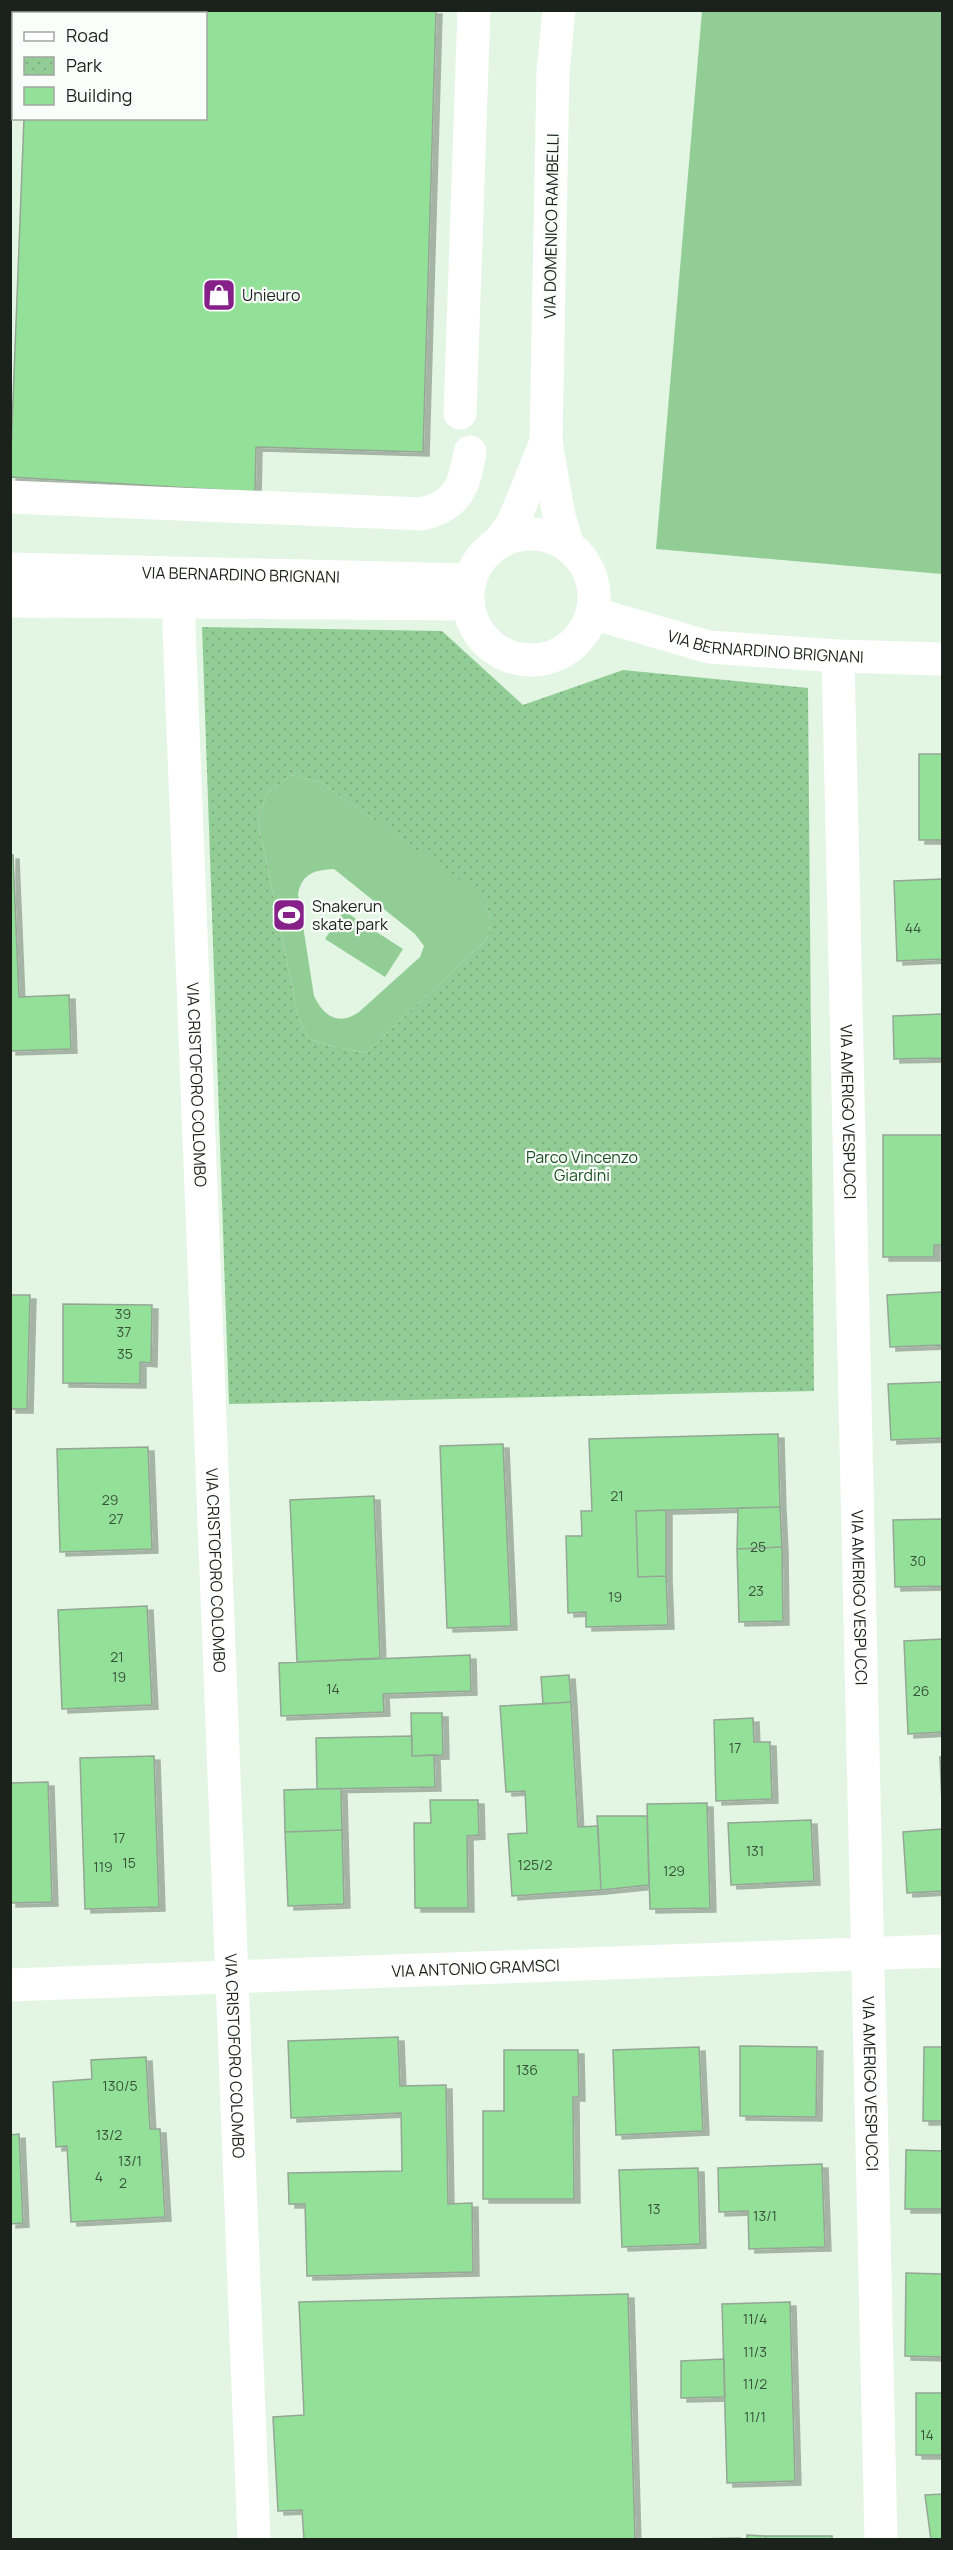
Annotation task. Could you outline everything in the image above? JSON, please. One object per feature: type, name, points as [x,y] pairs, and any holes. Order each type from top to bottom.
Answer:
[{"type":"street","points":[[460,413],[474,10]]},
{"type":"street","name":"VIA DOMENICO RAMBELLI","points":[[546,442],[554,72],[559,10]]},
{"type":"street","points":[[499,542],[517,536],[534,534],[551,537],[568,546],[581,559],[591,576],[594,594],[592,613],[585,630],[575,644],[561,653],[544,659],[527,660],[510,657],[494,649],[482,637],[473,621],[469,592],[477,565],[513,523],[546,442]]},
{"type":"street","points":[[546,442],[559,516],[568,546]]},
{"type":"street","points":[[10,497],[422,514],[438,510],[456,497],[465,481],[470,452]]},
{"type":"street","name":"VIA BERNARDINO BRIGNANI","points":[[10,569],[469,592]]},
{"type":"street","name":"VIA BERNARDINO BRIGNANI","points":[[10,601],[178,602],[469,592]]},
{"type":"street","name":"VIA CRISTOFORO COLOMBO","points":[[178,602],[254,2540]]},
{"type":"street","name":"VIA BERNARDINO BRIGNANI","points":[[592,613],[709,647],[838,656],[942,659]]},
{"type":"street","name":"VIA AMERIGO VESPUCCI","points":[[838,656],[880,2540]]},
{"type":"street","name":"VIA ANTONIO GRAMSCI","points":[[10,1985],[942,1952]]},
{"type":"green space","points":[[702,11],[942,11],[942,574],[656,549]]},
{"type":"green space","name":"Parco Vincenzo Giardini","points":[[202,627],[442,631],[523,705],[623,670],[808,688],[814,1391],[229,1404]],"holes":[[[291,775],[320,782],[470,887],[485,905],[490,916],[487,939],[366,1053],[327,1045],[308,1038],[298,1016],[258,821],[267,793]]]},
{"type":"green space","name":"Snakerun skate park","points":[[291,775],[320,782],[471,887],[488,910],[490,923],[487,939],[366,1053],[327,1045],[308,1038],[298,1016],[258,821],[267,793]],"holes":[[[334,869],[415,934],[424,946],[420,957],[359,1012],[345,1018],[333,1017],[322,1009],[314,996],[298,894],[300,887],[310,874]]]},
{"type":"green space","points":[[344,911],[403,949],[385,977],[325,939]]},
{"type":"building","points":[[28,10],[436,10],[423,452],[256,447],[255,492],[10,477],[24,120],[207,120],[207,12],[28,12]]},
{"type":"building","points":[[919,754],[942,754],[942,840],[919,840]]},
{"type":"building","points":[[10,855],[13,855],[19,997],[69,995],[71,1049],[10,1051]]},
{"type":"building","points":[[942,879],[942,959],[897,961],[894,881]]},
{"type":"building","points":[[942,1014],[942,1058],[894,1059],[893,1016]]},
{"type":"building","points":[[883,1135],[942,1135],[942,1245],[934,1245],[934,1257],[883,1257]]},
{"type":"building","points":[[942,1292],[942,1345],[890,1347],[887,1295]]},
{"type":"building","points":[[10,1295],[30,1295],[27,1409],[10,1409]]},
{"type":"building","points":[[63,1304],[152,1305],[151,1363],[140,1362],[140,1384],[63,1383]]},
{"type":"building","points":[[942,1382],[942,1438],[891,1440],[888,1384]]},
{"type":"building","points":[[778,1434],[780,1507],[636,1511],[638,1577],[666,1576],[668,1625],[586,1627],[586,1612],[568,1613],[566,1536],[582,1536],[581,1511],[592,1511],[589,1439]]},
{"type":"building","points":[[503,1444],[511,1626],[447,1628],[440,1446]]},
{"type":"building","points":[[148,1447],[152,1549],[60,1552],[57,1449]]},
{"type":"building","points":[[374,1496],[380,1658],[297,1662],[290,1500]]},
{"type":"building","points":[[780,1507],[782,1547],[737,1549],[738,1508]]},
{"type":"building","points":[[666,1510],[666,1576],[638,1577],[636,1511]]},
{"type":"building","points":[[942,1519],[942,1586],[895,1587],[893,1520]]},
{"type":"building","points":[[782,1547],[783,1621],[739,1622],[737,1549]]},
{"type":"building","points":[[147,1606],[152,1705],[62,1709],[58,1610]]},
{"type":"building","points":[[942,1639],[942,1732],[908,1734],[904,1641]]},
{"type":"building","points":[[470,1655],[471,1691],[383,1694],[384,1712],[281,1716],[279,1663]]},
{"type":"building","points":[[569,1675],[571,1702],[543,1704],[541,1677]]},
{"type":"building","points":[[571,1702],[578,1827],[598,1826],[601,1890],[512,1896],[508,1834],[527,1833],[525,1791],[506,1792],[500,1706]]},
{"type":"building","points":[[411,1713],[442,1713],[443,1755],[412,1756]]},
{"type":"building","points":[[753,1718],[754,1742],[770,1742],[772,1799],[716,1801],[714,1720]]},
{"type":"building","points":[[412,1736],[412,1756],[434,1755],[435,1787],[317,1789],[316,1738]]},
{"type":"building","points":[[154,1756],[159,1907],[85,1909],[80,1758]]},
{"type":"building","points":[[940,1757],[942,1757],[942,1803]]},
{"type":"building","points":[[48,1782],[52,1902],[10,1903],[10,1783]]},
{"type":"building","points":[[341,1789],[342,1830],[285,1832],[284,1790]]},
{"type":"building","points":[[430,1800],[478,1800],[479,1835],[467,1836],[468,1908],[415,1908],[414,1823],[431,1823]]},
{"type":"building","points":[[707,1803],[710,1908],[650,1909],[647,1804]]},
{"type":"building","points":[[597,1816],[647,1816],[649,1885],[601,1890]]},
{"type":"building","points":[[811,1820],[814,1881],[731,1885],[728,1823]]},
{"type":"building","points":[[942,1829],[942,1891],[907,1893],[903,1832]]},
{"type":"building","points":[[342,1830],[344,1904],[288,1906],[285,1832]]},
{"type":"building","points":[[398,2037],[400,2086],[446,2085],[448,2204],[472,2203],[473,2272],[307,2276],[305,2204],[289,2204],[288,2173],[402,2171],[401,2113],[291,2118],[288,2041]]},
{"type":"building","points":[[740,2046],[817,2047],[816,2117],[740,2116]]},
{"type":"building","points":[[699,2047],[703,2131],[616,2135],[613,2050]]},
{"type":"building","points":[[924,2047],[942,2047],[942,2121],[923,2121]]},
{"type":"building","points":[[504,2050],[578,2050],[579,2097],[573,2097],[574,2199],[483,2199],[483,2111],[504,2111]]},
{"type":"building","points":[[146,2057],[150,2129],[160,2129],[165,2217],[71,2222],[67,2146],[56,2147],[53,2082],[92,2079],[91,2060]]},
{"type":"building","points":[[19,2134],[23,2223],[10,2224],[10,2135]]},
{"type":"building","points":[[906,2150],[942,2151],[942,2209],[905,2209]]},
{"type":"building","points":[[822,2164],[825,2247],[749,2249],[748,2211],[719,2212],[718,2168]]},
{"type":"building","points":[[698,2168],[700,2244],[622,2247],[619,2170]]},
{"type":"building","points":[[906,2273],[942,2274],[942,2357],[905,2356]]},
{"type":"building","points":[[628,2294],[635,2540],[304,2540],[302,2510],[278,2511],[273,2417],[304,2415],[299,2302]]},
{"type":"building","points":[[790,2302],[795,2481],[727,2483],[722,2304]]},
{"type":"building","points":[[724,2359],[725,2397],[681,2398],[681,2361]]},
{"type":"building","points":[[916,2393],[942,2393],[942,2455],[916,2455]]},
{"type":"building","points":[[942,2494],[942,2540],[931,2540],[925,2495]]},
{"type":"building","points":[[747,2535],[766,2536],[765,2540],[747,2540]]},
{"type":"building","points":[[766,2536],[832,2536],[832,2540],[765,2540]]},
{"type":"building","points":[[740,2538],[740,2540],[678,2540],[693,2539]]},
{"type":"place","name":"Unieuro","points":[[219,295]]},
{"type":"place","name":"Snakerun skate park","points":[[289,915]]}]
